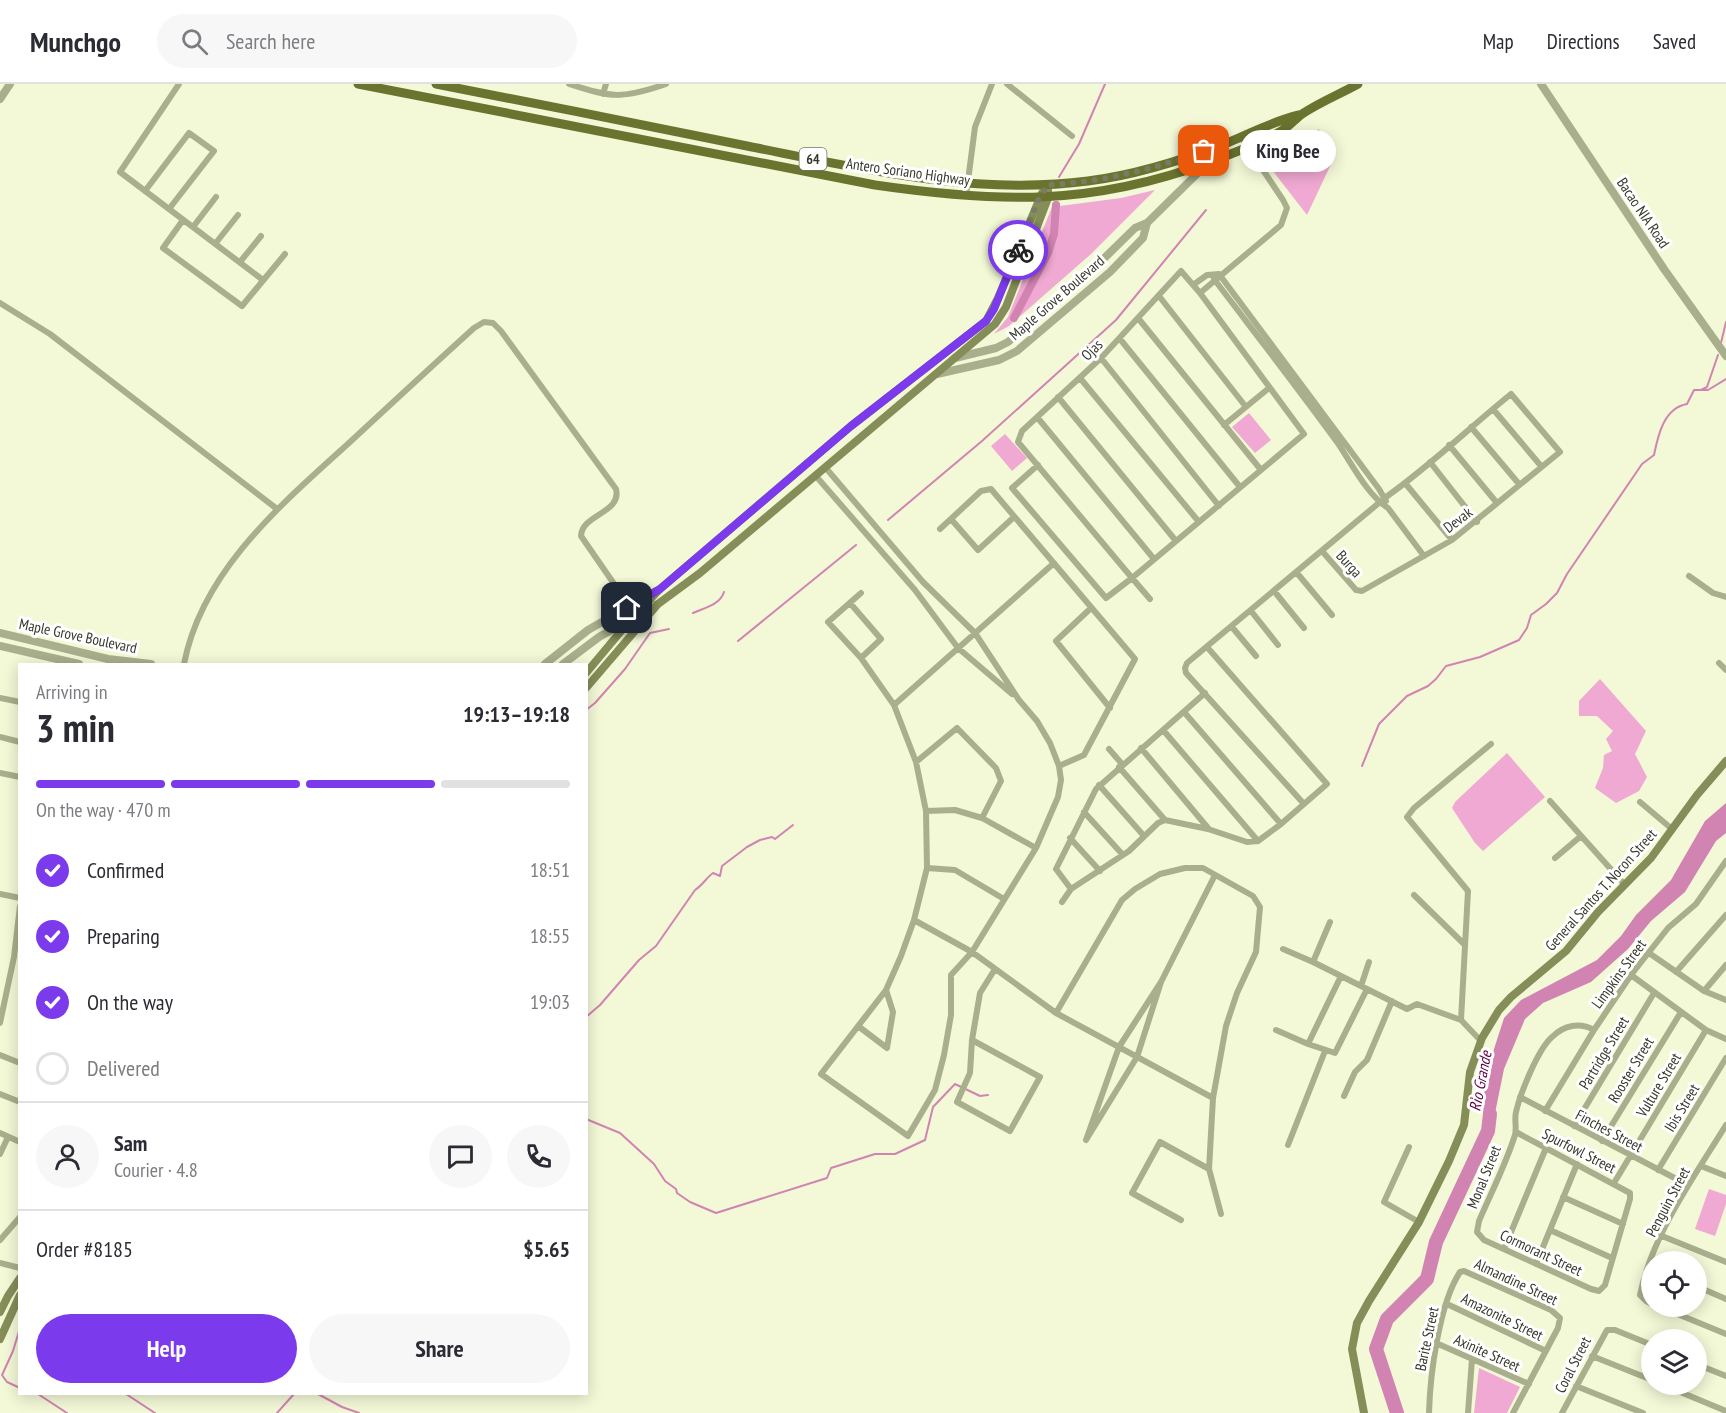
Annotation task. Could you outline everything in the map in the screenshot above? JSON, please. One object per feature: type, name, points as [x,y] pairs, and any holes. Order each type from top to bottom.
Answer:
[{"type":"main road","name":"Antero Soriano Highway","points":[[358,84],[875,185],[966,196],[1044,198],[1087,194],[1160,179],[1247,147],[1283,130],[1301,114]]},
{"type":"main road","name":"Antero Soriano Highway","points":[[436,84],[486,89],[857,168],[966,183],[1010,185],[1048,185],[1090,181],[1144,170],[1192,156],[1278,120],[1301,114],[1358,84]]},
{"type":"main road","points":[[935,374],[993,327],[1001,317],[1048,185]]},
{"type":"main road","points":[[588,672],[632,618],[660,589],[851,426],[973,332],[990,315],[1044,198]]},
{"type":"main road","name":"Maple Grove Boulevard","points":[[658,604],[700,573],[935,374]]},
{"type":"main road","points":[[588,686],[658,604]]},
{"type":"main road","name":"General Santos T. Nocon Street","points":[[1364,1413],[1352,1349],[1357,1323],[1419,1222],[1449,1161],[1464,1125],[1470,1072],[1481,1041],[1499,1010],[1511,997],[1566,951],[1651,858],[1697,795],[1726,761]]},
{"type":"main road","points":[[0,1312],[18,1281]]},
{"type":"main road","points":[[0,1339],[18,1299]]},
{"type":"street","points":[[0,99],[10,84]]},
{"type":"street","points":[[179,84],[120,172],[264,280]]},
{"type":"street","points":[[569,84],[603,94],[620,96],[640,93],[666,84]]},
{"type":"street","points":[[603,94],[606,84]]},
{"type":"street","points":[[966,196],[975,127],[992,84]]},
{"type":"street","points":[[1007,84],[1072,136]]},
{"type":"street","name":"Bacao NIA Road","points":[[1541,84],[1658,260],[1726,356]]},
{"type":"street","points":[[145,191],[189,132],[213,151],[170,209]]},
{"type":"street","points":[[1200,293],[1216,277],[1281,225],[1287,208],[1241,137]]},
{"type":"street","name":"Maple Grove Boulevard","points":[[953,358],[996,348],[1008,342],[1084,278],[1135,228],[1147,223],[1209,162]]},
{"type":"street","points":[[193,227],[216,197]]},
{"type":"street","points":[[215,243],[238,215]]},
{"type":"street","points":[[183,220],[163,248],[242,306],[285,254]]},
{"type":"street","name":"Maple Grove Boulevard","points":[[935,374],[993,362],[1017,351],[1110,272],[1143,238],[1147,223]]},
{"type":"street","points":[[240,262],[261,236]]},
{"type":"street","name":"Ojas","points":[[1038,465],[1018,442],[1022,431],[1120,339],[1181,271],[1193,285]]},
{"type":"street","points":[[1150,599],[1132,578],[1038,465],[1012,488],[1106,598],[1132,578],[1304,435],[1193,285],[1207,275],[1216,277],[1386,497],[1388,508]]},
{"type":"street","points":[[1216,277],[1380,503],[1388,508],[1424,556]]},
{"type":"street","points":[[1159,296],[1246,407]]},
{"type":"street","points":[[0,303],[50,334],[277,509]]},
{"type":"street","points":[[1138,318],[1261,470]]},
{"type":"street","points":[[184,663],[206,603],[226,571],[277,509],[477,325],[484,322],[490,322],[501,331],[616,489],[617,496],[614,502],[584,525],[581,536],[621,594],[632,618]]},
{"type":"street","points":[[1120,339],[1240,487]]},
{"type":"street","points":[[1101,358],[1219,506]]},
{"type":"street","points":[[1080,378],[1200,522]]},
{"type":"street","points":[[1224,425],[1269,388]]},
{"type":"street","name":"Devak","points":[[1359,592],[1452,540],[1477,522],[1519,484],[1560,452],[1511,394],[1493,409]]},
{"type":"street","points":[[1058,398],[1176,541]]},
{"type":"street","points":[[1304,804],[1186,673],[1185,668],[1207,647],[1493,409],[1541,466]]},
{"type":"street","points":[[1037,417],[1155,559]]},
{"type":"street","points":[[1471,427],[1519,484]]},
{"type":"street","points":[[1449,445],[1497,503]]},
{"type":"street","points":[[1430,462],[1477,522]]},
{"type":"street","points":[[825,466],[923,582],[975,633],[1050,742],[1059,766],[1061,780],[1058,797],[1036,848],[972,952],[951,975],[951,1015],[935,1090],[908,1136],[821,1074],[886,990],[914,920],[927,868],[926,811],[916,762],[894,705],[861,658],[828,622],[861,593]]},
{"type":"street","points":[[815,475],[915,590],[958,648],[1019,700]]},
{"type":"street","points":[[1405,483],[1452,540]]},
{"type":"street","points":[[940,529],[981,492],[991,489],[1135,659],[1084,755],[1059,766]]},
{"type":"street","points":[[951,519],[978,550],[1014,517]]},
{"type":"street","name":"Burga","points":[[1322,551],[1359,592]]},
{"type":"street","points":[[894,705],[1054,563]]},
{"type":"street","points":[[1297,573],[1332,615]]},
{"type":"street","points":[[1689,576],[1713,593],[1726,597]]},
{"type":"street","points":[[915,590],[923,582]]},
{"type":"street","points":[[546,663],[588,630],[660,589]]},
{"type":"street","points":[[1274,591],[1304,628]]},
{"type":"street","points":[[850,603],[882,639],[861,658]]},
{"type":"street","name":"Maple Grove Boulevard","points":[[564,663],[599,637],[658,604]]},
{"type":"street","points":[[1092,608],[1056,641],[1110,708]]},
{"type":"street","points":[[1251,611],[1278,645]]},
{"type":"street","points":[[1232,627],[1256,656]]},
{"type":"street","name":"Maple Grove Boulevard","points":[[0,633],[108,659],[143,663]]},
{"type":"street","name":"Maple Grove Boulevard","points":[[0,646],[75,663]]},
{"type":"street","points":[[1062,902],[1071,889],[1123,855],[1158,823],[1165,820],[1208,829],[1247,842],[1258,841],[1327,784],[1207,647]]},
{"type":"street","points":[[1719,663],[1726,670]]},
{"type":"street","points":[[1071,889],[1056,869],[1099,784],[1205,693]]},
{"type":"street","points":[[0,698],[18,702]]},
{"type":"street","points":[[1184,712],[1281,824]]},
{"type":"street","points":[[916,762],[957,728],[996,768],[1001,781],[982,818]]},
{"type":"street","points":[[1163,730],[1258,841]]},
{"type":"street","points":[[0,737],[18,742]]},
{"type":"street","points":[[1461,1020],[1468,891],[1407,817],[1414,808],[1491,744]]},
{"type":"street","points":[[1141,748],[1208,829]]},
{"type":"street","points":[[1109,749],[1165,820]]},
{"type":"street","points":[[0,773],[18,777]]},
{"type":"street","points":[[1099,784],[1144,836]]},
{"type":"street","points":[[1550,801],[1624,885]]},
{"type":"street","points":[[1640,802],[1672,829]]},
{"type":"street","points":[[926,811],[955,810],[982,818],[1036,848]]},
{"type":"street","points":[[1084,812],[1123,855]]},
{"type":"street","points":[[1555,858],[1581,836]]},
{"type":"street","points":[[1070,838],[1100,871]]},
{"type":"street","name":"Limpkins Street","points":[[1545,1111],[1594,1030],[1631,975],[1668,928],[1696,904],[1726,861]]},
{"type":"street","points":[[927,868],[955,870],[1004,899]]},
{"type":"street","points":[[1056,1013],[1122,900],[1135,888],[1160,874],[1185,868],[1203,868],[1253,896],[1260,907],[1256,952],[1237,993],[1227,1026],[1213,1098],[1209,1168],[1221,1214]]},
{"type":"street","points":[[1161,982],[1137,1057],[1086,1140],[1119,1047],[1161,982],[1215,875]]},
{"type":"street","points":[[0,894],[18,898]]},
{"type":"street","points":[[1414,895],[1465,945]]},
{"type":"street","points":[[1676,972],[1726,915]]},
{"type":"street","points":[[914,920],[972,952],[1056,1013],[1213,1098]]},
{"type":"street","points":[[1313,962],[1330,922]]},
{"type":"street","points":[[0,1023],[14,957],[18,923]]},
{"type":"street","points":[[1284,949],[1407,1008],[1417,1004],[1461,1020],[1481,1041]]},
{"type":"street","points":[[1648,953],[1704,991],[1726,1000]]},
{"type":"street","points":[[1276,1030],[1325,1051],[1336,1052],[1364,987],[1370,962]]},
{"type":"street","points":[[1704,991],[1726,965]]},
{"type":"street","points":[[972,1040],[1040,1077],[1010,1131],[957,1102],[970,1073],[972,1040],[980,993],[995,969]]},
{"type":"street","points":[[1631,975],[1706,1030],[1726,1039]]},
{"type":"street","points":[[1308,1044],[1341,976]]},
{"type":"street","points":[[858,1026],[887,1048],[893,1012],[886,990]]},
{"type":"street","name":"Partridge Street","points":[[1574,1126],[1653,993]]},
{"type":"street","points":[[1344,1096],[1355,1072],[1367,1060],[1392,1001]]},
{"type":"street","name":"Rooster Street","points":[[1602,1141],[1681,1012]]},
{"type":"street","name":"Monal Street","points":[[1477,1232],[1479,1221],[1516,1132],[1515,1115],[1524,1083],[1552,1036],[1576,1025],[1594,1030]]},
{"type":"street","name":"Vulture Street","points":[[1614,1184],[1706,1030]]},
{"type":"street","points":[[1288,1145],[1325,1051]]},
{"type":"street","points":[[0,1055],[18,1062]]},
{"type":"street","name":"Ibis Street","points":[[1659,1170],[1726,1058]]},
{"type":"street","points":[[0,1094],[18,1101]]},
{"type":"street","name":"Finches Street","points":[[1520,1097],[1688,1185]]},
{"type":"street","name":"Penguin Street","points":[[1656,1251],[1688,1185],[1726,1125]]},
{"type":"street","name":"Spurfowl Street","points":[[1516,1132],[1630,1193],[1623,1224]]},
{"type":"street","points":[[0,1133],[18,1141]]},
{"type":"street","points":[[0,1154],[8,1137]]},
{"type":"street","points":[[1718,1139],[1726,1142]]},
{"type":"street","points":[[1181,1220],[1132,1193],[1160,1142],[1209,1168]]},
{"type":"street","points":[[1409,1148],[1384,1202],[1419,1222]]},
{"type":"street","points":[[1504,1249],[1545,1148]]},
{"type":"street","points":[[1536,1264],[1577,1164]]},
{"type":"street","points":[[1701,1166],[1726,1176]]},
{"type":"street","points":[[1550,1230],[1612,1258],[1623,1224],[1563,1197]]},
{"type":"street","points":[[0,1240],[18,1219]]},
{"type":"street","points":[[0,1227],[8,1230]]},
{"type":"street","name":"Cormorant Street","points":[[1477,1232],[1484,1240],[1599,1291],[1605,1285],[1612,1258]]},
{"type":"street","points":[[1662,1236],[1726,1262]]},
{"type":"street","points":[[0,1263],[18,1268]]},
{"type":"street","name":"Barite Street","points":[[1429,1413],[1436,1344],[1447,1304],[1460,1272]]},
{"type":"street","name":"Almandine Street","points":[[1460,1272],[1467,1272],[1551,1310],[1560,1318],[1558,1328],[1546,1352]]},
{"type":"street","points":[[1707,1291],[1726,1299]]},
{"type":"street","name":"Amazonite Street","points":[[1447,1304],[1546,1352]]},
{"type":"street","points":[[1685,1317],[1726,1334]]},
{"type":"street","name":"Coral Street","points":[[1562,1413],[1607,1330],[1615,1330],[1641,1341]]},
{"type":"street","name":"Axinite Street","points":[[1436,1344],[1529,1384]]},
{"type":"street","points":[[1514,1413],[1546,1352]]},
{"type":"street","points":[[1592,1356],[1641,1376]]},
{"type":"street","points":[[1468,1413],[1472,1359]]},
{"type":"street","points":[[1707,1368],[1726,1376]]},
{"type":"street","points":[[1576,1386],[1643,1413]]},
{"type":"street","points":[[1687,1395],[1726,1411]]},
{"type":"shaded area","points":[[1319,129],[1332,162],[1307,215],[1262,157]]},
{"type":"shaded area","points":[[1155,190],[1091,254],[1009,326],[994,334],[1008,317],[1052,207],[1121,198]]},
{"type":"shaded area","points":[[1249,413],[1271,440],[1255,453],[1232,427]]},
{"type":"shaded area","points":[[1005,434],[1027,458],[1012,471],[991,446]]},
{"type":"shaded area","points":[[1600,679],[1646,731],[1635,754],[1647,777],[1639,791],[1616,803],[1595,788],[1603,768],[1604,755],[1612,751],[1606,739],[1613,731],[1597,716],[1579,716],[1579,701]]},
{"type":"shaded area","points":[[1507,753],[1545,797],[1483,851],[1475,843],[1452,808],[1455,802]]},
{"type":"shaded area","points":[[1726,803],[1726,833],[1716,841],[1685,892],[1651,921],[1628,949],[1591,982],[1543,1003],[1525,1019],[1504,1069],[1494,1118],[1488,1131],[1483,1113],[1485,1077],[1504,1018],[1521,1000],[1597,960],[1621,936],[1636,915],[1671,880],[1705,821]]},
{"type":"shaded area","points":[[1709,1189],[1726,1195],[1726,1204],[1715,1236],[1695,1229]]},
{"type":"shaded area","points":[[1479,1368],[1520,1387],[1507,1413],[1474,1413]]},
{"type":"waterway","points":[[1059,177],[1079,144],[1105,84]]},
{"type":"waterway","points":[[1014,318],[1048,253],[1054,234],[1056,205]]},
{"type":"waterway","points":[[888,520],[982,441],[1116,320],[1206,210]]},
{"type":"waterway","points":[[1721,343],[1726,322]]},
{"type":"waterway","points":[[1701,390],[1707,387],[1718,355]]},
{"type":"waterway","points":[[1362,766],[1379,724],[1407,696],[1428,686],[1446,666],[1480,657],[1519,640],[1527,628],[1531,615],[1557,593],[1567,574],[1642,464],[1654,455],[1660,431],[1668,417],[1673,411],[1687,404],[1694,390],[1708,390],[1726,379]]},
{"type":"waterway","points":[[738,641],[856,545]]},
{"type":"waterway","points":[[693,613],[715,603],[724,592]]},
{"type":"waterway","points":[[588,708],[625,669],[650,633],[669,629]]},
{"type":"waterway","points":[[588,1015],[600,1005],[639,960],[656,946],[695,890],[713,873],[720,876],[722,866],[747,847],[760,840],[772,837],[775,839],[793,825]]},
{"type":"waterway","points":[[588,1120],[620,1133],[654,1164],[665,1181],[676,1189],[677,1193],[690,1202],[716,1213],[827,1178],[831,1168],[875,1154],[895,1154],[925,1140],[933,1107],[955,1084],[980,1096],[988,1095]]},
{"type":"waterway","name":"Rio Grande","points":[[1397,1413],[1376,1349],[1387,1319],[1427,1279],[1436,1242],[1488,1131],[1490,1114]]},
{"type":"waterway","points":[[18,1335],[2,1375],[7,1382],[18,1387]]},
{"type":"waterway","points":[[40,1395],[67,1413]]},
{"type":"waterway","points":[[128,1395],[155,1413]]},
{"type":"waterway","points":[[277,1413],[293,1395]]},
{"type":"waterway","points":[[320,1395],[359,1413]]},
{"type":"way so far","points":[[1018,250],[1039,198],[1048,185],[1118,176],[1159,166],[1204,151]]},
{"type":"place","name":"King Bee","points":[[1204,151]]},
{"type":"route","points":[[627,608],[660,589],[851,426],[986,321],[994,309],[1018,250]]}]
